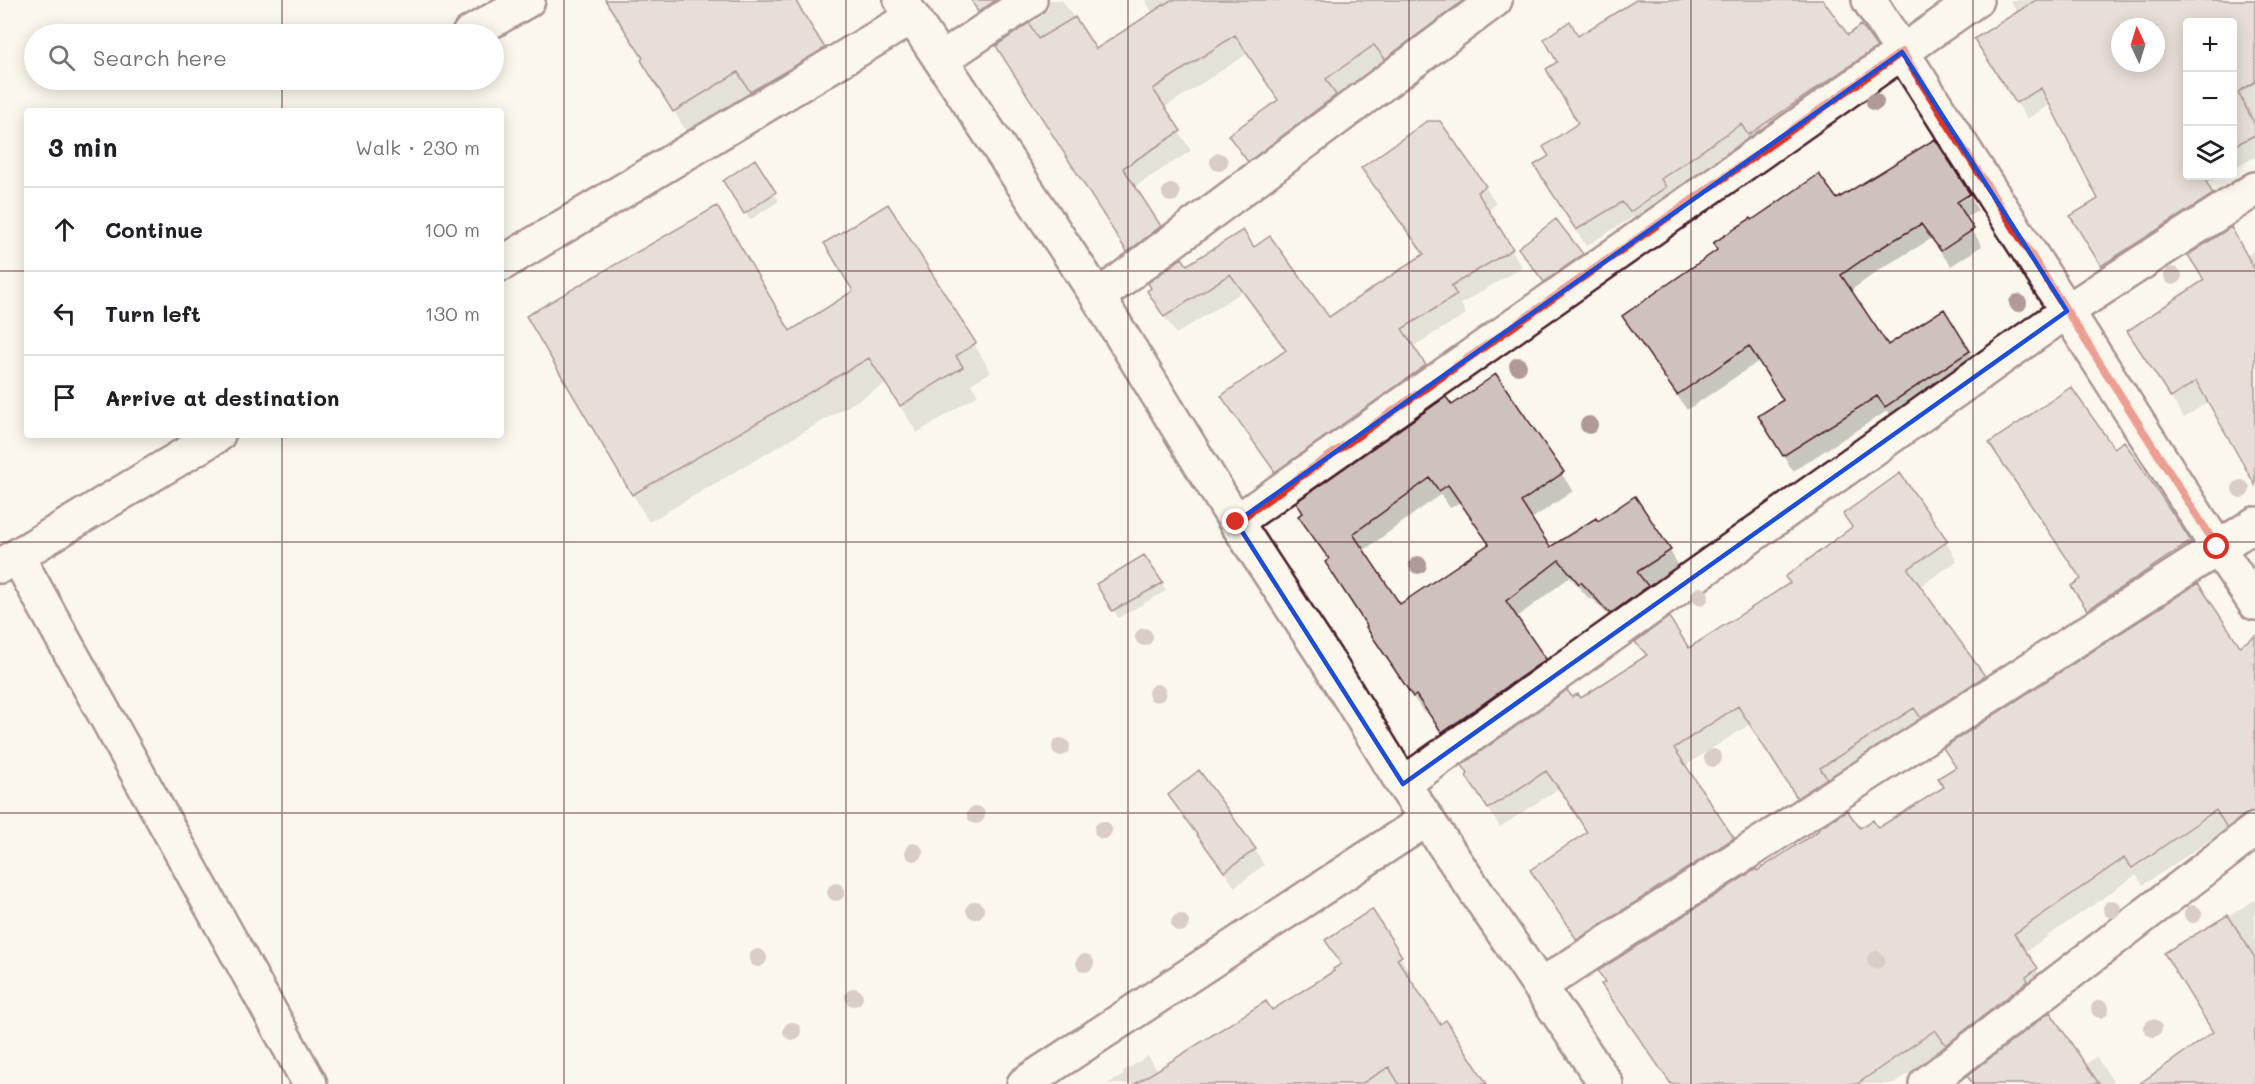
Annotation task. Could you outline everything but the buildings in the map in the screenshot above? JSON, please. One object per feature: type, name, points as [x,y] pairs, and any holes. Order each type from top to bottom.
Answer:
[{"type":"main road","points":[[486,24],[528,0]]},
{"type":"main road","points":[[941,60],[1030,0]]},
{"type":"main road","points":[[1098,297],[1495,0]]},
{"type":"main road","points":[[1869,0],[2217,547],[2255,603]]},
{"type":"main road","points":[[1236,522],[1976,0]]},
{"type":"main road","points":[[504,262],[907,8],[1098,297],[1236,522],[1328,662],[1403,784],[1540,986],[1601,1082]]},
{"type":"main road","points":[[1403,784],[2067,311],[2255,189]]},
{"type":"main road","points":[[213,438],[9,561],[310,1084]]},
{"type":"main road","points":[[1540,986],[2255,524]]},
{"type":"main road","points":[[1024,1084],[1427,819]]},
{"type":"main road","points":[[1926,1084],[2255,830]]},
{"type":"highlighted area","points":[[1902,52],[2067,311],[1403,784],[1236,522]]},
{"type":"route","points":[[1236,522],[1902,52],[2217,547]]}]
